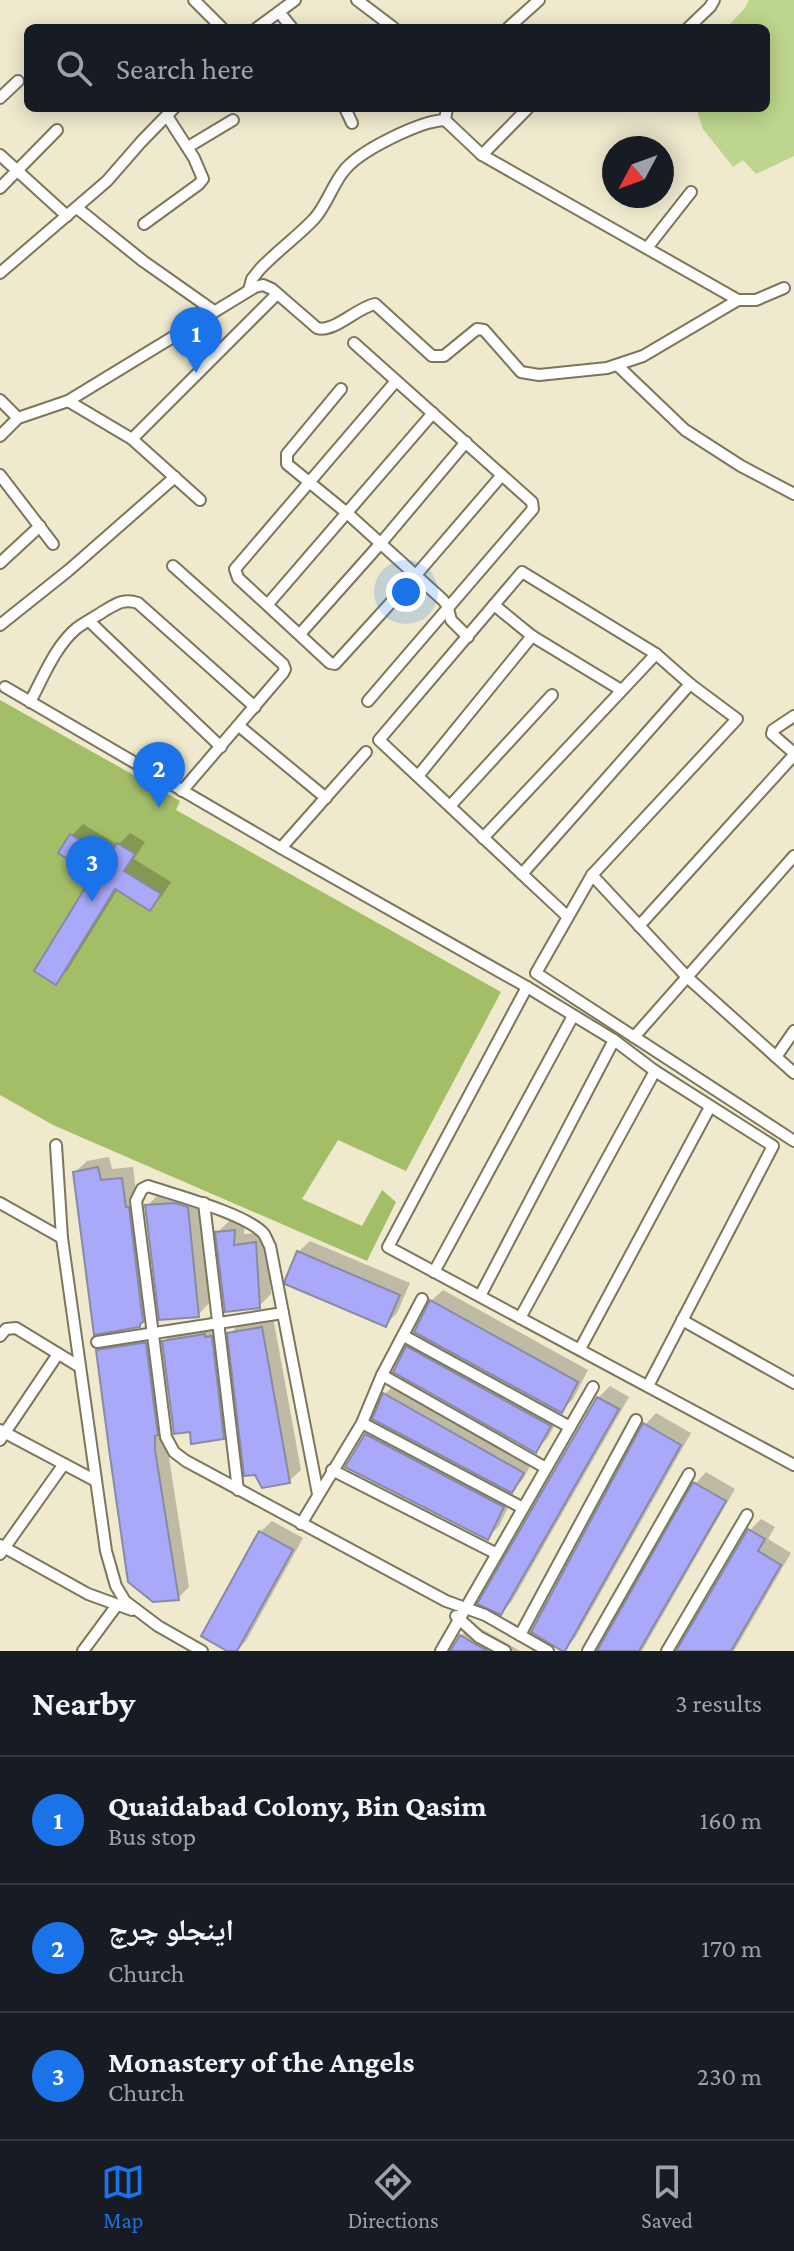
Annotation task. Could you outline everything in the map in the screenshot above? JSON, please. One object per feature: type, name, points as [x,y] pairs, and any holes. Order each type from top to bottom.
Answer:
[{"type":"street","points":[[194,0],[218,24]]},
{"type":"street","points":[[262,24],[295,0]]},
{"type":"street","points":[[357,0],[389,24]]},
{"type":"street","points":[[692,24],[714,0]]},
{"type":"street","points":[[512,24],[534,2]]},
{"type":"street","points":[[279,12],[289,24]]},
{"type":"street","points":[[0,98],[18,81]]},
{"type":"street","points":[[0,273],[107,181],[170,112],[194,158],[202,181],[144,224]]},
{"type":"street","points":[[347,112],[352,123]]},
{"type":"street","points":[[445,120],[446,112]]},
{"type":"street","points":[[482,155],[524,112]]},
{"type":"street","points":[[188,147],[233,120]]},
{"type":"street","points":[[249,290],[252,279],[260,269],[318,214],[344,170],[359,156],[433,120],[445,120],[482,155],[738,300],[756,300],[784,288]]},
{"type":"street","points":[[0,188],[57,130]]},
{"type":"street","points":[[0,155],[67,216]]},
{"type":"street","points":[[647,248],[691,192]]},
{"type":"street","points":[[77,208],[143,261],[214,311]]},
{"type":"street","points":[[0,436],[18,418],[68,401],[249,290],[263,285],[322,330],[328,330],[351,314],[375,304],[432,356],[444,356],[477,329],[484,330],[521,372],[539,375],[607,368],[643,356],[738,300]]},
{"type":"street","points":[[132,439],[277,294]]},
{"type":"street","points":[[354,343],[532,502],[533,509],[368,701]]},
{"type":"street","points":[[617,365],[685,430],[741,466],[794,494]]},
{"type":"street","points":[[396,381],[235,569],[238,578],[330,663],[335,664],[502,475]]},
{"type":"street","points":[[341,389],[287,454],[287,464],[347,513],[443,600],[451,620],[468,637]]},
{"type":"street","points":[[0,400],[18,418]]},
{"type":"street","points":[[68,401],[132,439],[200,500]]},
{"type":"street","points":[[268,604],[433,413]]},
{"type":"street","points":[[300,634],[466,442]]},
{"type":"street","points":[[0,625],[69,570],[175,477]]},
{"type":"street","points":[[3,483],[53,544]]},
{"type":"street","points":[[0,563],[40,526]]},
{"type":"street","points":[[173,566],[285,669],[182,791]]},
{"type":"street","points":[[568,917],[379,740],[522,572],[656,654],[737,719],[592,875],[568,917],[536,973],[794,1141]]},
{"type":"street","points":[[30,702],[69,636],[120,601],[130,600],[138,603],[255,707]]},
{"type":"street","points":[[494,605],[532,636],[621,690]]},
{"type":"street","points":[[89,621],[221,747]]},
{"type":"street","points":[[418,776],[532,636]]},
{"type":"street","points":[[483,838],[656,654]]},
{"type":"street","points":[[522,874],[690,684]]},
{"type":"street","points":[[5,687],[527,987],[614,1040],[655,1071],[773,1146],[648,1386]]},
{"type":"street","points":[[450,806],[552,695]]},
{"type":"street","points":[[639,926],[794,754],[772,734],[773,730],[794,716]]},
{"type":"street","points":[[239,726],[326,798]]},
{"type":"street","points":[[281,848],[366,752]]},
{"type":"street","points":[[634,1037],[794,856]]},
{"type":"street","points":[[592,875],[687,977],[794,1073]]},
{"type":"street","points":[[527,987],[388,1247],[794,1465]]},
{"type":"street","points":[[434,1272],[573,1016]]},
{"type":"street","points":[[776,1057],[794,1031]]},
{"type":"street","points":[[480,1296],[614,1040]]},
{"type":"street","points":[[520,1318],[655,1071]]},
{"type":"street","points":[[580,1349],[710,1107]]},
{"type":"street","points":[[56,1145],[62,1238],[106,1551],[116,1586],[125,1601],[158,1626],[202,1651]]},
{"type":"street","points":[[318,1494],[270,1246],[264,1235],[253,1225],[204,1203],[148,1186],[142,1189],[136,1201],[166,1437],[174,1452],[301,1524],[446,1601],[485,1615],[548,1651]]},
{"type":"street","points":[[204,1203],[238,1490]]},
{"type":"street","points":[[2,1208],[62,1238]]},
{"type":"street","points":[[301,1524],[362,1423],[382,1375],[422,1299]]},
{"type":"street","points":[[97,1342],[283,1313]]},
{"type":"street","points":[[682,1320],[794,1383]]},
{"type":"street","points":[[2,1330],[16,1328],[80,1367]]},
{"type":"street","points":[[404,1336],[570,1427]]},
{"type":"street","points":[[58,1354],[2,1434],[96,1481]]},
{"type":"street","points":[[382,1375],[546,1468]]},
{"type":"street","points":[[441,1651],[593,1387]]},
{"type":"street","points":[[520,1635],[636,1420]]},
{"type":"street","points":[[362,1423],[523,1508]]},
{"type":"street","points":[[64,1464],[1,1549],[88,1594],[148,1617]]},
{"type":"street","points":[[332,1470],[497,1554]]},
{"type":"street","points":[[588,1651],[689,1474]]},
{"type":"street","points":[[667,1651],[747,1515]]},
{"type":"street","points":[[446,1601],[459,1620],[479,1637],[505,1651]]},
{"type":"street","points":[[83,1651],[117,1605]]},
{"type":"green space","points":[[749,0],[794,0],[794,156],[756,174],[743,160],[733,167],[703,129],[697,112],[770,112],[770,24],[730,24]]},
{"type":"green space","points":[[0,700],[180,801],[176,810],[501,992],[406,1171],[338,1140],[302,1199],[362,1226],[382,1190],[396,1202],[367,1261],[53,1125],[0,1095]]},
{"type":"building","points":[[70,834],[109,857],[117,843],[135,854],[124,871],[161,894],[150,911],[115,889],[56,985],[34,971],[93,875],[58,853]]},
{"type":"building","points":[[98,1167],[101,1180],[122,1178],[126,1207],[129,1207],[143,1322],[140,1327],[94,1335],[73,1172]]},
{"type":"building","points":[[175,1203],[188,1207],[199,1317],[159,1320],[145,1205]]},
{"type":"building","points":[[235,1230],[234,1245],[256,1242],[260,1308],[225,1312],[215,1232]]},
{"type":"building","points":[[297,1251],[400,1295],[386,1327],[285,1284]]},
{"type":"building","points":[[430,1300],[578,1382],[562,1413],[414,1332]]},
{"type":"building","points":[[262,1327],[290,1483],[262,1488],[255,1475],[244,1476],[227,1333]]},
{"type":"building","points":[[205,1334],[205,1337],[212,1336],[224,1439],[191,1444],[190,1432],[174,1434],[162,1341]]},
{"type":"building","points":[[146,1343],[158,1435],[155,1436],[155,1450],[179,1600],[153,1602],[128,1582],[96,1350]]},
{"type":"building","points":[[406,1346],[551,1426],[536,1453],[393,1372]]},
{"type":"building","points":[[383,1393],[524,1473],[512,1493],[372,1419]]},
{"type":"building","points":[[597,1397],[619,1409],[501,1615],[477,1604]]},
{"type":"building","points":[[643,1423],[681,1445],[565,1651],[562,1651],[531,1632]]},
{"type":"building","points":[[365,1434],[504,1507],[488,1540],[345,1467]]},
{"type":"building","points":[[693,1482],[726,1501],[639,1651],[597,1651]]},
{"type":"building","points":[[748,1529],[765,1539],[758,1551],[781,1565],[731,1651],[676,1651]]},
{"type":"building","points":[[259,1531],[293,1550],[237,1651],[227,1651],[201,1636]]},
{"type":"building","points":[[460,1635],[475,1644],[488,1651],[450,1651]]},
{"type":"place","name":"Quaidabad Colony, Bin Qasim","points":[[196,373]]},
{"type":"place","name":"اینجلو چرچ","points":[[159,808]]},
{"type":"place","name":"Monastery of the Angels","points":[[92,902]]}]
